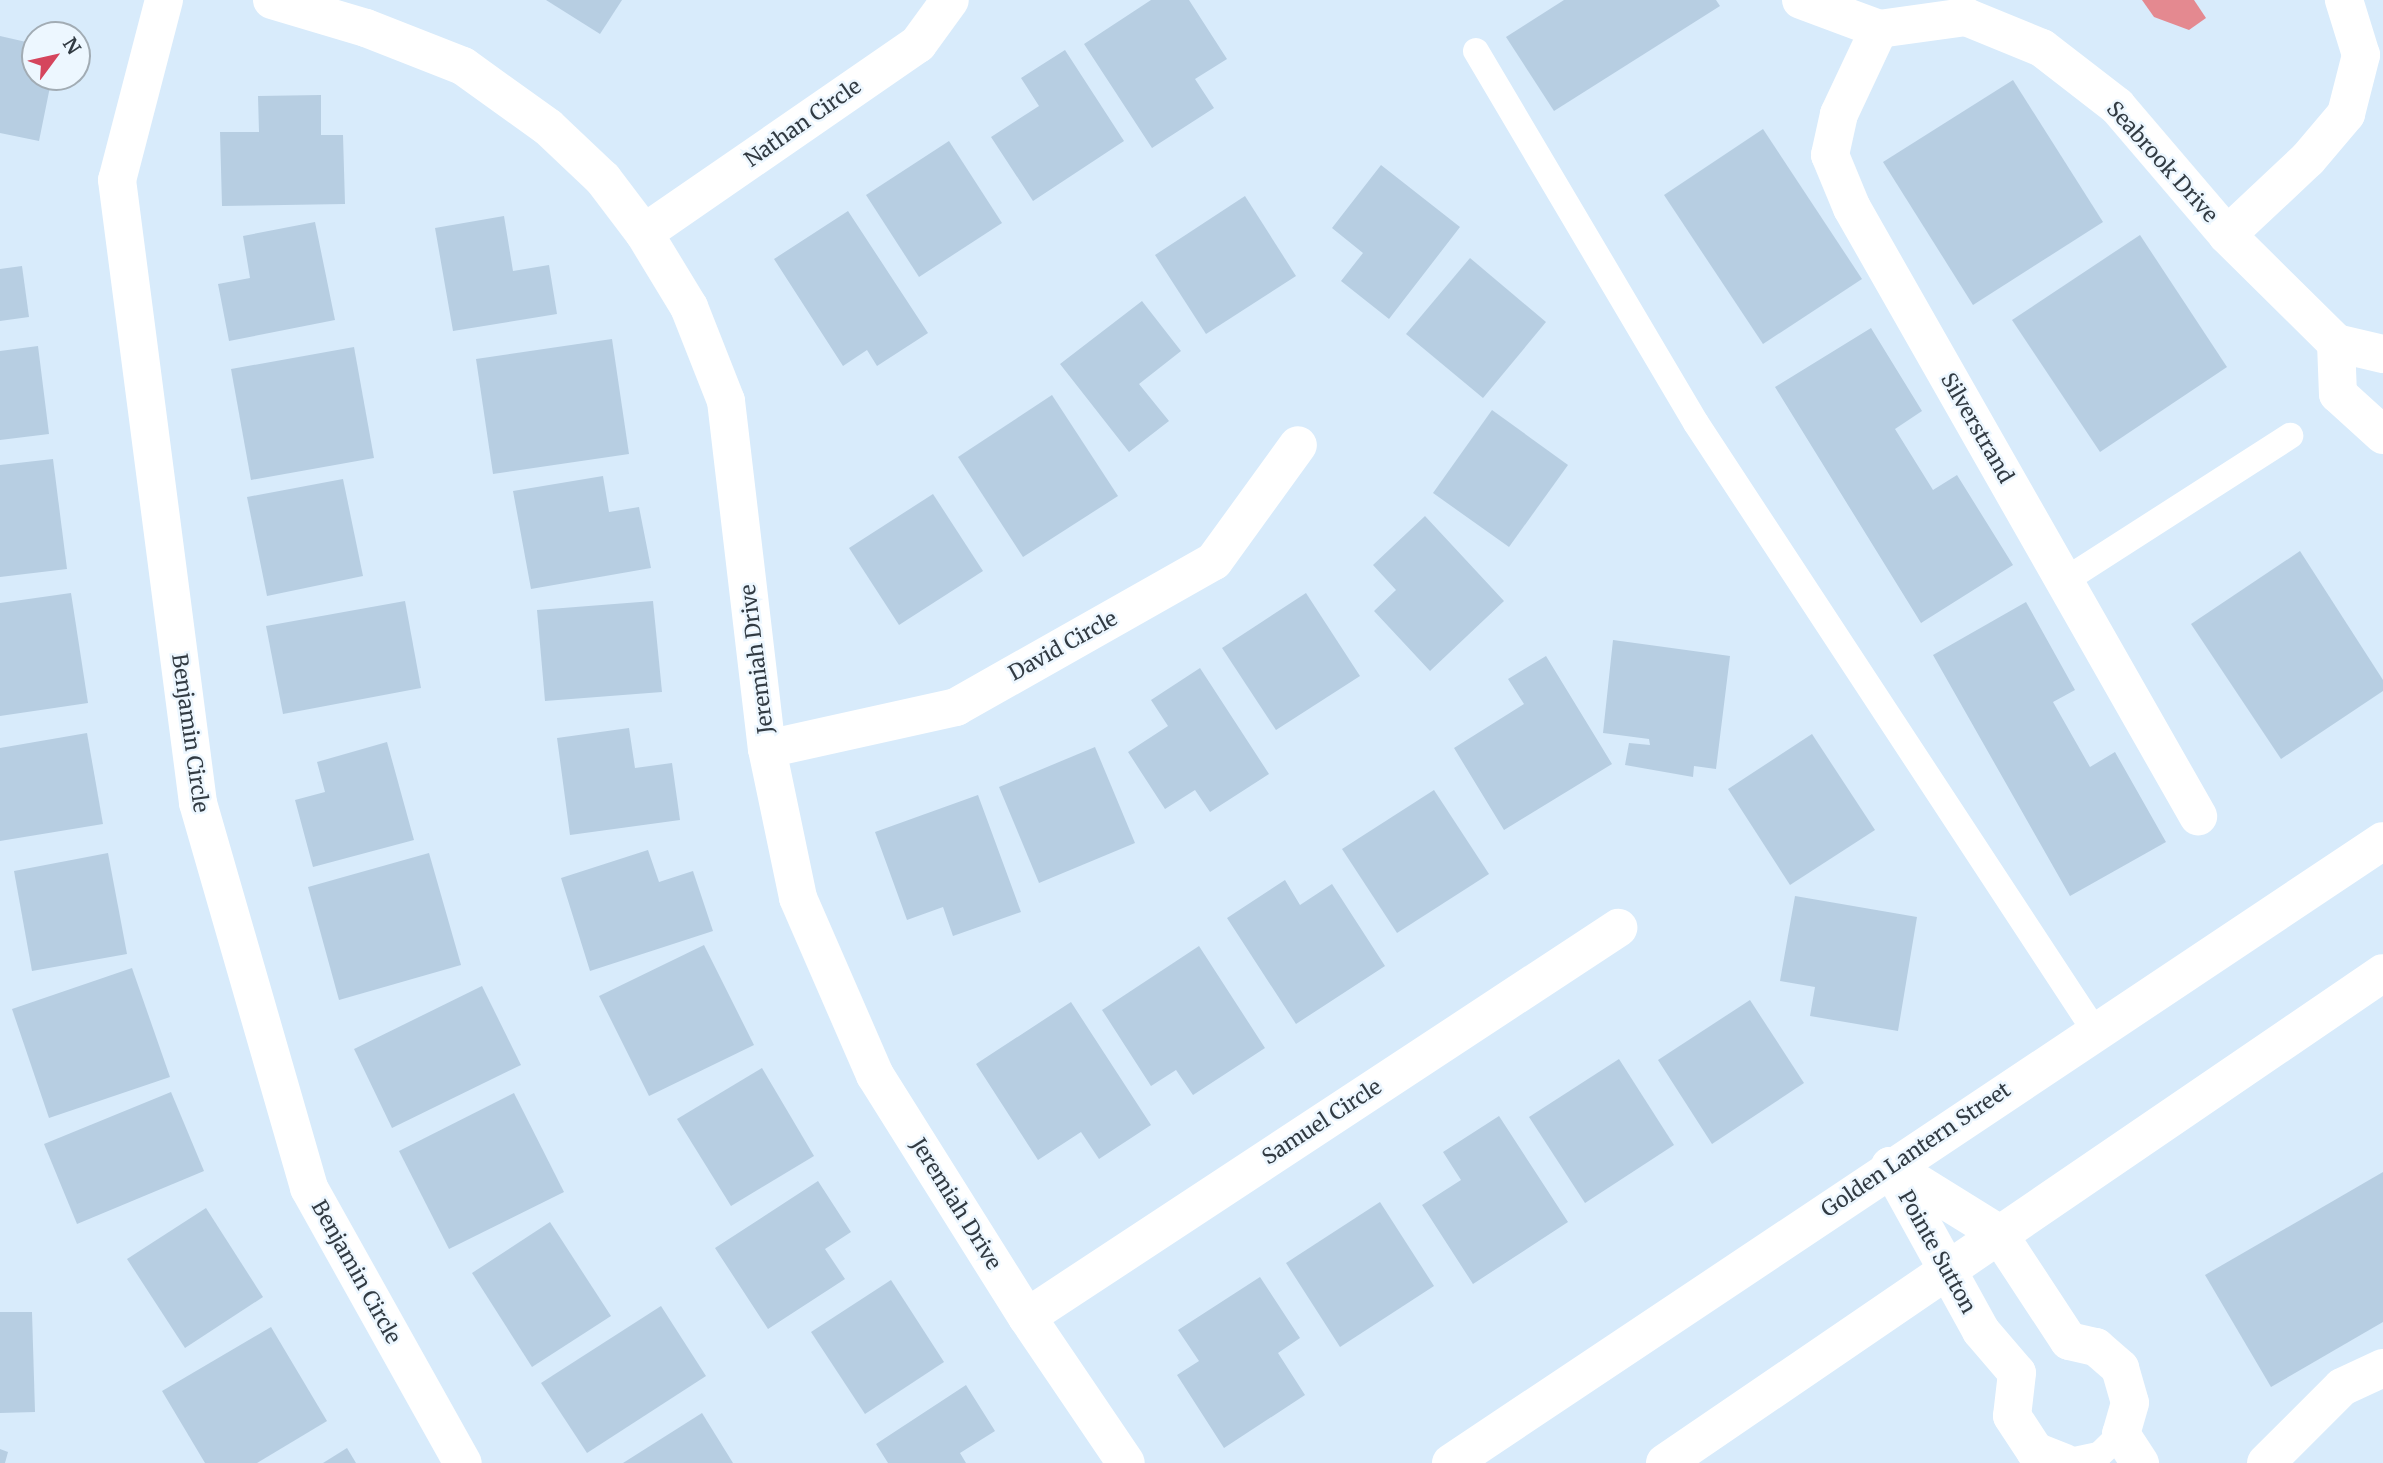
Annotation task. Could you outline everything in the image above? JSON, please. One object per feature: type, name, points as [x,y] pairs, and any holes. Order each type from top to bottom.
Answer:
[{"type":"street","name":"Benjamin Circle","points":[[164,0],[117,180],[198,803],[309,1188],[463,1463]]},
{"type":"street","name":"Jeremiah Drive","points":[[272,0],[366,28],[463,66],[548,127],[603,179],[644,233],[690,307],[726,401],[767,749],[797,898],[875,1075],[1027,1317],[1126,1463]]},
{"type":"street","name":"Nathan Circle","points":[[644,233],[918,44],[950,0]]},
{"type":"street","name":"Seabrook Drive","points":[[1801,0],[1879,29],[1966,17],[2042,48],[2117,106],[2227,234],[2336,343]]},
{"type":"street","points":[[2227,234],[2308,159],[2346,114],[2361,55],[2344,0]]},
{"type":"street","name":"Silverstrand","points":[[1879,29],[1839,114],[1830,155],[1852,208],[2198,816]]},
{"type":"street","points":[[2383,354],[2336,343],[2338,394],[2383,435]]},
{"type":"street","name":"David Circle","points":[[767,749],[956,707],[1214,561],[1298,445]]},
{"type":"street","name":"Golden Lantern Street","points":[[1451,1463],[1890,1166],[2383,841]]},
{"type":"street","name":"Samuel Circle","points":[[1027,1317],[1618,928]]},
{"type":"street","points":[[1665,1463],[1998,1233],[2383,974]]},
{"type":"street","name":"Pointe Sutton","points":[[1890,1166],[1998,1233],[2069,1341],[2096,1347],[2120,1368],[2130,1403],[2131,1449]]},
{"type":"street","name":"Pointe Sutton","points":[[1890,1166],[1944,1270],[1981,1331],[2017,1373],[2012,1416],[2035,1451],[2065,1462]]},
{"type":"street","points":[[2266,1463],[2342,1387],[2383,1368]]},
{"type":"lane","points":[[1476,51],[1696,423],[2095,1031]]},
{"type":"lane","points":[[2064,581],[2290,436]]},
{"type":"lane","points":[[2065,1462],[2131,1449]]},
{"type":"shaded area","points":[[2142,0],[2194,0],[2206,18],[2189,30],[2154,17]]},
{"type":"building","points":[[546,0],[622,0],[600,34]]},
{"type":"building","points":[[1151,0],[1189,0],[1227,59],[1195,79],[1214,108],[1152,148],[1084,44]]},
{"type":"building","points":[[1564,0],[1716,0],[1720,6],[1554,111],[1506,37]]},
{"type":"building","points":[[0,36],[21,41],[21,91],[49,91],[39,141],[0,133]]},
{"type":"building","points":[[1065,50],[1124,141],[1033,201],[991,137],[1039,106],[1021,78]]},
{"type":"building","points":[[2013,80],[2103,222],[1973,305],[1883,162]]},
{"type":"building","points":[[321,95],[321,135],[343,135],[345,204],[222,206],[220,132],[259,132],[258,96]]},
{"type":"building","points":[[1763,129],[1862,279],[1763,344],[1664,195]]},
{"type":"building","points":[[949,141],[1002,223],[919,277],[866,195]]},
{"type":"building","points":[[1381,165],[1460,227],[1389,319],[1341,281],[1363,253],[1332,228]]},
{"type":"building","points":[[1245,196],[1296,276],[1206,334],[1155,255]]},
{"type":"building","points":[[848,211],[928,333],[877,366],[867,350],[843,366],[774,259]]},
{"type":"building","points":[[504,216],[513,271],[549,265],[557,314],[453,331],[435,228]]},
{"type":"building","points":[[315,222],[335,320],[229,341],[218,284],[250,278],[243,236]]},
{"type":"building","points":[[2140,235],[2227,367],[2100,452],[2012,320]]},
{"type":"building","points":[[1470,258],[1546,322],[1483,398],[1406,334]]},
{"type":"building","points":[[22,266],[29,317],[0,321],[0,269]]},
{"type":"building","points":[[1142,301],[1181,351],[1139,384],[1169,421],[1129,452],[1060,364]]},
{"type":"building","points":[[1871,328],[1922,411],[1895,429],[1933,490],[1957,475],[2013,565],[1921,623],[1775,387]]},
{"type":"building","points":[[612,339],[629,454],[493,474],[476,359]]},
{"type":"building","points":[[38,346],[49,434],[0,440],[0,351]]},
{"type":"building","points":[[354,347],[374,458],[251,480],[231,369]]},
{"type":"building","points":[[1052,395],[1118,496],[1023,557],[958,457]]},
{"type":"building","points":[[1492,410],[1568,465],[1509,547],[1433,493]]},
{"type":"building","points":[[53,459],[67,569],[0,577],[0,465]]},
{"type":"building","points":[[603,476],[609,512],[639,507],[651,568],[531,589],[513,491]]},
{"type":"building","points":[[343,479],[363,576],[267,596],[247,497]]},
{"type":"building","points":[[933,494],[983,571],[899,625],[849,548]]},
{"type":"building","points":[[1425,516],[1504,601],[1430,671],[1374,611],[1396,590],[1373,565]]},
{"type":"building","points":[[2300,551],[2383,680],[2383,691],[2281,759],[2191,624]]},
{"type":"building","points":[[71,593],[88,703],[0,716],[0,603]]},
{"type":"building","points":[[1306,593],[1360,676],[1276,730],[1222,648]]},
{"type":"building","points":[[405,601],[421,688],[283,714],[266,626]]},
{"type":"building","points":[[653,601],[662,692],[545,701],[537,610]]},
{"type":"building","points":[[2026,602],[2075,690],[2053,702],[2090,767],[2115,752],[2166,842],[2070,896],[1933,655]]},
{"type":"building","points":[[1613,640],[1730,656],[1716,769],[1694,766],[1693,777],[1625,765],[1629,743],[1650,745],[1649,739],[1603,733]]},
{"type":"building","points":[[1546,656],[1612,764],[1504,830],[1454,748],[1524,704],[1508,679]]},
{"type":"building","points":[[1200,668],[1269,774],[1210,812],[1195,790],[1165,809],[1128,752],[1168,726],[1151,700]]},
{"type":"building","points":[[629,728],[635,768],[672,763],[680,820],[570,835],[557,738]]},
{"type":"building","points":[[87,733],[103,824],[0,841],[0,748]]},
{"type":"building","points":[[1812,734],[1875,830],[1790,885],[1728,789]]},
{"type":"building","points":[[387,742],[414,840],[313,867],[295,800],[325,792],[317,762]]},
{"type":"building","points":[[1095,747],[1135,843],[1039,883],[999,787]]},
{"type":"building","points":[[1434,790],[1489,874],[1397,933],[1342,849]]},
{"type":"building","points":[[978,795],[1021,912],[953,936],[943,907],[907,920],[875,832]]},
{"type":"building","points":[[648,850],[659,882],[693,871],[713,931],[590,971],[561,878]]},
{"type":"building","points":[[108,853],[127,954],[32,971],[14,871]]},
{"type":"building","points":[[429,853],[461,965],[339,1000],[308,887]]},
{"type":"building","points":[[1285,880],[1300,905],[1332,884],[1385,966],[1296,1024],[1227,918]]},
{"type":"building","points":[[1795,896],[1917,917],[1898,1031],[1810,1016],[1815,987],[1780,981]]},
{"type":"building","points":[[704,945],[754,1045],[649,1096],[599,996]]},
{"type":"building","points":[[1199,946],[1265,1048],[1193,1095],[1176,1070],[1151,1086],[1102,1010]]},
{"type":"building","points":[[132,968],[170,1077],[49,1118],[12,1009]]},
{"type":"building","points":[[482,986],[521,1065],[392,1128],[354,1049]]},
{"type":"building","points":[[1750,1000],[1804,1083],[1712,1144],[1658,1060]]},
{"type":"building","points":[[1071,1002],[1151,1125],[1099,1159],[1081,1132],[1038,1160],[976,1064]]},
{"type":"building","points":[[1619,1059],[1674,1145],[1585,1203],[1529,1117]]},
{"type":"building","points":[[762,1068],[814,1156],[731,1206],[677,1119]]},
{"type":"building","points":[[171,1092],[204,1171],[77,1224],[44,1144]]},
{"type":"building","points":[[514,1093],[564,1192],[449,1249],[399,1151]]},
{"type":"building","points":[[1499,1116],[1568,1222],[1473,1284],[1422,1205],[1461,1180],[1443,1152]]},
{"type":"building","points":[[2383,1172],[2383,1322],[2271,1387],[2205,1275]]},
{"type":"building","points":[[818,1181],[851,1232],[825,1249],[845,1279],[768,1329],[715,1248]]},
{"type":"building","points":[[1380,1202],[1434,1286],[1340,1347],[1286,1263]]},
{"type":"building","points":[[206,1208],[263,1297],[185,1348],[127,1259]]},
{"type":"building","points":[[550,1222],[611,1316],[532,1367],[472,1273]]},
{"type":"building","points":[[1260,1277],[1300,1338],[1278,1353],[1305,1395],[1224,1448],[1177,1375],[1199,1361],[1178,1330]]},
{"type":"building","points":[[891,1280],[944,1362],[865,1414],[811,1332]]},
{"type":"building","points":[[661,1306],[706,1376],[587,1453],[541,1383]]},
{"type":"building","points":[[0,1312],[32,1312],[35,1412],[0,1413]]},
{"type":"building","points":[[271,1327],[327,1421],[257,1463],[205,1463],[162,1391]]},
{"type":"building","points":[[966,1385],[995,1431],[960,1453],[966,1463],[888,1463],[876,1444]]},
{"type":"building","points":[[702,1413],[733,1463],[623,1463]]},
{"type":"building","points":[[347,1448],[356,1463],[323,1463]]},
{"type":"building","points":[[0,1449],[8,1452],[5,1463],[0,1463]]}]
